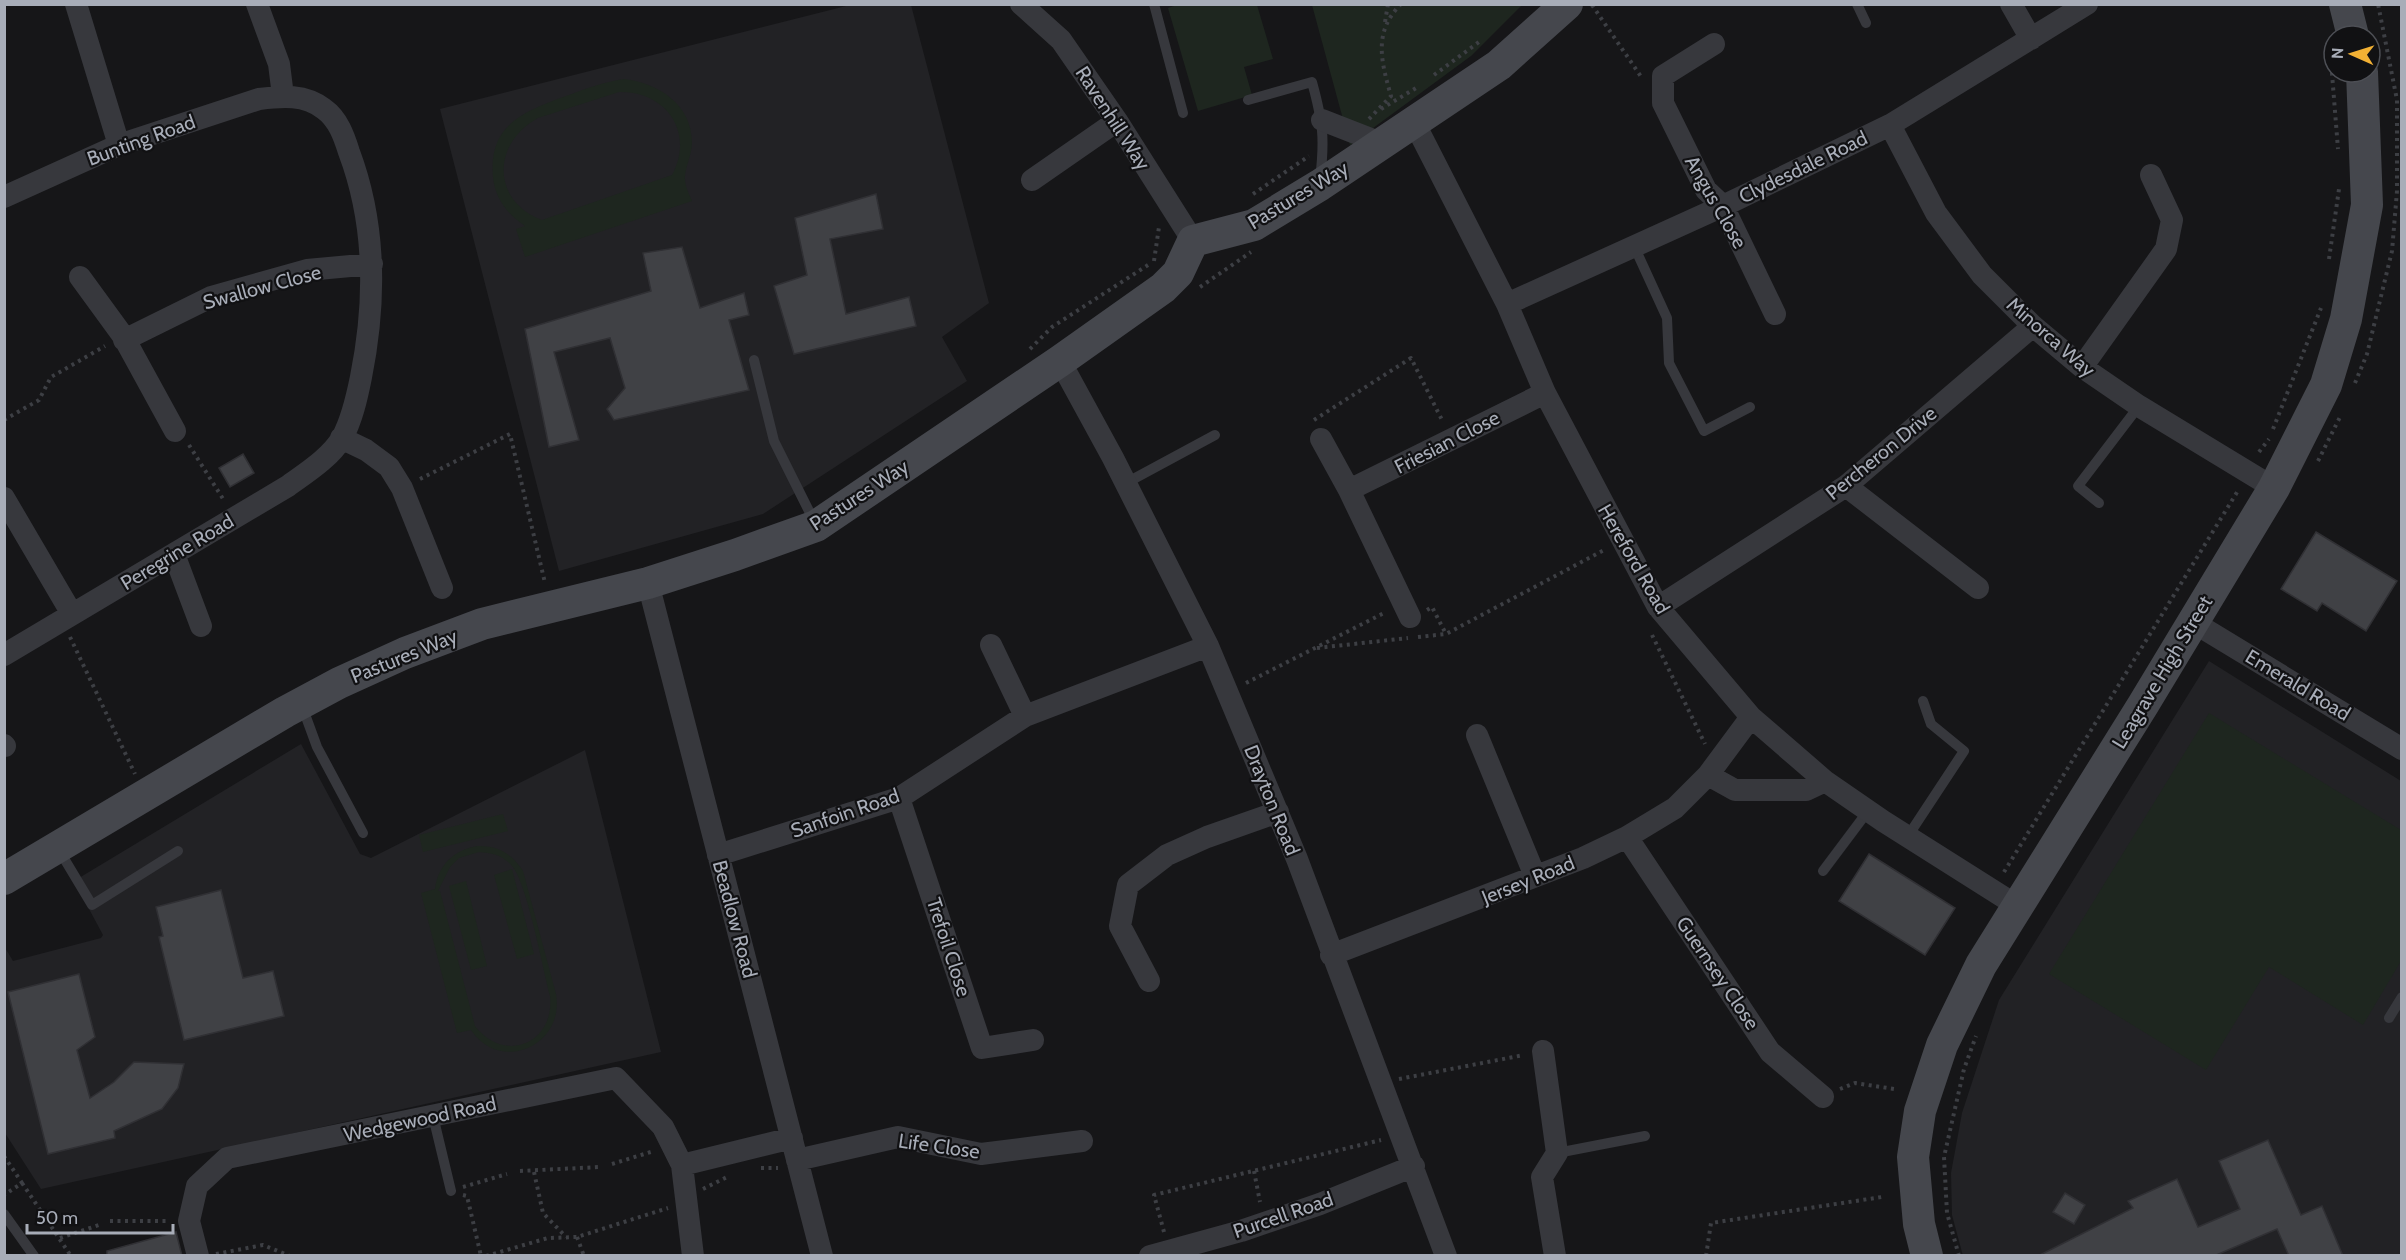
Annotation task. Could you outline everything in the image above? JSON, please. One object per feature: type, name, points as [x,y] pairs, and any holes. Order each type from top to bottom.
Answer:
[{"type":"street","points":[[76,4],[119,145]]},
{"type":"street","points":[[258,4],[279,64],[283,96]]},
{"type":"street","name":"Ravenhill Way","points":[[1021,4],[1061,40],[1117,121],[1193,241]]},
{"type":"street","name":"Pastures Way","points":[[4,879],[301,703],[405,653],[482,624],[648,583],[816,526],[1060,361],[1163,288],[1178,273],[1193,241],[1254,225],[1320,185],[1374,132],[1414,122],[1499,65],[1567,4]]},
{"type":"street","points":[[2011,4],[2031,39]]},
{"type":"street","name":"Clydesdale Road","points":[[1507,304],[1722,206],[1890,125],[2087,4]]},
{"type":"street","points":[[2342,24],[2344,4]]},
{"type":"street","points":[[1663,103],[1663,76],[1714,45]]},
{"type":"street","name":"Leagrave High Street","points":[[1927,1256],[1919,1224],[1913,1157],[1920,1111],[1947,1036],[1982,965],[2274,488],[2326,385],[2346,320],[2367,205],[2362,84]]},
{"type":"street","name":"Bunting Road","points":[[4,197],[119,145],[259,99],[283,96]]},
{"type":"street","name":"Peregrine Road","points":[[4,655],[288,486],[317,465],[341,438],[357,398],[369,337],[372,264],[366,216],[356,168],[341,129],[326,110],[306,99],[283,96]]},
{"type":"street","name":"Angus Close","points":[[1663,103],[1706,190],[1722,206],[1775,314]]},
{"type":"street","points":[[1322,120],[1374,132]]},
{"type":"street","points":[[1032,180],[1117,121]]},
{"type":"street","name":"Hereford Road","points":[[1414,122],[1507,304],[1545,393],[1658,607],[1751,717],[1825,782],[2019,907]]},
{"type":"street","name":"Minorca Way","points":[[1890,125],[1936,213],[1982,275],[2033,326],[2082,367],[2139,406],[2274,488]]},
{"type":"street","points":[[2082,367],[2166,249],[2172,220],[2151,175]]},
{"type":"street","name":"Swallow Close","points":[[124,338],[211,297],[307,270],[372,264]]},
{"type":"street","points":[[80,277],[124,338],[175,431]]},
{"type":"street","name":"Percheron Drive","points":[[1658,607],[1846,486],[2033,326]]},
{"type":"street","name":"Drayton Road","points":[[1060,361],[1126,483],[1209,646],[1278,812],[1331,956],[1414,1166],[1446,1256]]},
{"type":"street","name":"Friesian Close","points":[[1349,490],[1545,393]]},
{"type":"street","points":[[341,438],[366,450],[389,467],[402,488],[442,588]]},
{"type":"street","points":[[1321,440],[1349,490],[1407,611]]},
{"type":"street","points":[[1846,486],[1978,588]]},
{"type":"street","points":[[4,498],[67,617]]},
{"type":"street","points":[[174,554],[201,626]]},
{"type":"street","name":"Beadlow Road","points":[[648,583],[792,1156],[822,1256]]},
{"type":"street","name":"Emerald Road","points":[[2193,622],[2402,749]]},
{"type":"street","points":[[991,645],[1025,716]]},
{"type":"street","name":"Sanfoin Road","points":[[718,855],[899,798],[1025,716],[1209,646]]},
{"type":"street","name":"Jersey Road","points":[[1331,956],[1535,876],[1627,837],[1675,808],[1708,775],[1751,717]]},
{"type":"street","points":[[1477,735],[1535,876]]},
{"type":"street","points":[[1708,775],[1735,790],[1806,790],[1825,782]]},
{"type":"street","name":"Trefoil Close","points":[[899,798],[982,1048],[1033,1040]]},
{"type":"street","points":[[1149,981],[1120,926],[1128,885],[1167,855],[1207,837],[1278,812]]},
{"type":"street","name":"Guernsey Close","points":[[1627,837],[1770,1052],[1823,1097]]},
{"type":"street","points":[[1543,1052],[1557,1153],[1542,1177],[1555,1256]]},
{"type":"street","name":"Wedgewood Road","points":[[198,1256],[189,1221],[197,1186],[227,1158],[616,1078],[663,1127],[677,1155],[686,1198],[693,1256]]},
{"type":"street","name":"Life Close","points":[[792,1156],[898,1137],[981,1154],[1082,1141]]},
{"type":"street","points":[[677,1155],[792,1156]]},
{"type":"street","name":"Purcell Road","points":[[1159,1253],[1241,1231],[1298,1212],[1414,1166]]},
{"type":"lane","points":[[1154,4],[1183,113]]},
{"type":"lane","points":[[1857,4],[1866,23]]},
{"type":"lane","points":[[1248,100],[1312,82],[1322,120],[1324,148],[1320,185]]},
{"type":"lane","points":[[1634,246],[1667,318],[1670,363],[1704,431],[1750,407]]},
{"type":"lane","points":[[754,360],[772,435],[816,526]]},
{"type":"lane","points":[[2099,503],[2078,486],[2139,406]]},
{"type":"lane","points":[[1126,483],[1215,435]]},
{"type":"lane","points":[[1908,836],[1964,751],[1931,724],[1923,701]]},
{"type":"lane","points":[[301,703],[317,747],[363,833]]},
{"type":"lane","points":[[1823,871],[1868,811]]},
{"type":"lane","points":[[57,847],[92,904],[178,851]]},
{"type":"lane","points":[[2389,1018],[2402,997]]},
{"type":"lane","points":[[433,1116],[451,1191]]},
{"type":"lane","points":[[1557,1153],[1644,1136]]},
{"type":"lane","points":[[4,1214],[34,1256]]},
{"type":"path","points":[[1374,132],[1376,111],[1391,96],[1383,67],[1383,31],[1388,4]]},
{"type":"path","points":[[1383,31],[1389,17],[1401,4]]},
{"type":"path","points":[[1591,4],[1649,90],[1663,103]]},
{"type":"path","points":[[1434,76],[1479,42]]},
{"type":"path","points":[[1376,111],[1424,83]]},
{"type":"path","points":[[2333,84],[2338,151]]},
{"type":"path","points":[[1246,199],[1310,156]]},
{"type":"path","points":[[2328,267],[2340,184]]},
{"type":"path","points":[[1028,350],[1053,327],[1154,261],[1160,225]]},
{"type":"path","points":[[1197,289],[1256,249]]},
{"type":"path","points":[[2259,452],[2270,438],[2323,302]]},
{"type":"path","points":[[4,420],[39,400],[51,376],[124,338]]},
{"type":"path","points":[[1321,440],[1314,418],[1411,358],[1452,439]]},
{"type":"path","points":[[175,431],[190,446],[235,518]]},
{"type":"path","points":[[402,488],[510,434],[546,589]]},
{"type":"path","points":[[2004,872],[2242,483]]},
{"type":"path","points":[[1317,648],[1446,634],[1622,540]]},
{"type":"path","points":[[1228,692],[1317,648],[1407,611]]},
{"type":"path","points":[[67,617],[138,780]]},
{"type":"path","points":[[1959,1256],[1947,1213],[1944,1157],[1964,1069],[1979,1028]]},
{"type":"path","points":[[1381,1083],[1543,1052]]},
{"type":"path","points":[[1823,1097],[1855,1083],[1894,1089]]},
{"type":"path","points":[[1159,1253],[1154,1195],[1401,1135]]},
{"type":"path","points":[[612,1164],[677,1155]]},
{"type":"path","points":[[4,1156],[71,1256]]},
{"type":"path","points":[[751,1168],[792,1156]]},
{"type":"path","points":[[520,1171],[600,1167]]},
{"type":"path","points":[[1254,1171],[1260,1202]]},
{"type":"path","points":[[534,1172],[543,1213],[567,1238]]},
{"type":"path","points":[[486,1256],[548,1238],[577,1238],[686,1198],[735,1173]]},
{"type":"path","points":[[451,1191],[507,1174]]},
{"type":"path","points":[[4,1195],[22,1182]]},
{"type":"path","points":[[451,1191],[467,1196],[481,1256]]},
{"type":"path","points":[[1706,1256],[1712,1223],[1882,1197]]},
{"type":"path","points":[[110,1221],[189,1221]]},
{"type":"path","points":[[59,1238],[99,1225]]},
{"type":"path","points":[[577,1238],[584,1256]]},
{"type":"path","points":[[210,1256],[263,1245],[290,1256]]},
{"type":"shaded area","points":[[1180,4],[1257,5],[1273,59],[1244,67],[1252,95],[1198,111],[1168,8]]},
{"type":"shaded area","points":[[850,5],[911,5],[989,303],[942,337],[967,381],[763,514],[559,571],[440,109]]},
{"type":"shaded area","points":[[1312,5],[1522,5],[1471,56],[1350,145]]},
{"type":"shaded area","points":[[617,80],[637,81],[649,85],[671,98],[686,117],[692,143],[685,182],[692,201],[525,257],[516,229],[525,226],[503,205],[494,185],[493,159],[503,132],[512,122],[537,108],[573,93]],"holes":[[[619,92],[650,98],[662,106],[672,117],[678,130],[680,144],[678,159],[672,175],[542,220],[525,211],[513,200],[506,186],[504,171],[506,156],[512,142],[523,129],[538,118]]]},
{"type":"shaded area","points":[[2209,661],[2401,781],[2401,1255],[1963,1256],[1952,1215],[1951,1173],[1962,1113],[1999,1000]]},
{"type":"shaded area","points":[[2209,713],[2401,830],[2401,961],[2363,1025],[2269,967],[2206,1070],[2049,974]]},
{"type":"shaded area","points":[[301,744],[360,854],[371,858],[585,750],[661,1052],[41,1189],[5,1133],[4,946],[13,961],[101,938],[103,935],[74,881]]},
{"type":"shaded area","points":[[503,814],[508,831],[423,852],[419,835]]},
{"type":"shaded area","points":[[485,846],[498,849],[509,855],[523,871],[556,994],[556,1012],[551,1028],[541,1040],[528,1048],[513,1052],[498,1050],[483,1043],[471,1030],[457,1033],[421,893],[435,889],[440,873],[448,860],[469,848]],"holes":[[[479,852],[505,859],[518,875],[529,907],[550,996],[549,1013],[536,1037],[513,1046],[500,1044],[487,1038],[475,1026],[440,891],[438,891],[450,867],[459,858]]]},
{"type":"shaded area","points":[[512,869],[534,954],[517,959],[494,875]]},
{"type":"shaded area","points":[[466,881],[487,966],[471,970],[449,886]]},
{"type":"building","points":[[876,194],[883,229],[830,239],[846,314],[909,297],[916,326],[794,354],[774,286],[807,275],[795,218]]},
{"type":"building","points":[[682,247],[700,308],[744,293],[749,315],[729,320],[749,390],[614,420],[607,409],[625,388],[610,338],[554,352],[579,440],[549,447],[525,329],[651,291],[643,253]]},
{"type":"building","points":[[243,454],[254,473],[230,487],[219,468]]},
{"type":"building","points":[[2316,532],[2397,581],[2366,631],[2322,603],[2317,611],[2281,589]]},
{"type":"building","points":[[1869,854],[1955,908],[1925,955],[1839,901]]},
{"type":"building","points":[[221,890],[243,978],[273,971],[284,1016],[184,1040],[159,937],[163,936],[156,907]]},
{"type":"building","points":[[79,974],[95,1037],[77,1050],[90,1098],[114,1082],[134,1062],[184,1064],[178,1088],[162,1109],[114,1131],[115,1138],[48,1154],[8,992]]},
{"type":"building","points":[[2268,1140],[2301,1215],[2322,1206],[2343,1256],[2289,1256],[2277,1229],[2214,1256],[2038,1256],[2133,1208],[2128,1201],[2177,1179],[2198,1227],[2240,1209],[2219,1161]]},
{"type":"building","points":[[2065,1193],[2085,1205],[2074,1224],[2053,1212]]},
{"type":"building","points":[[176,1232],[182,1256],[107,1256],[107,1251]]}]
